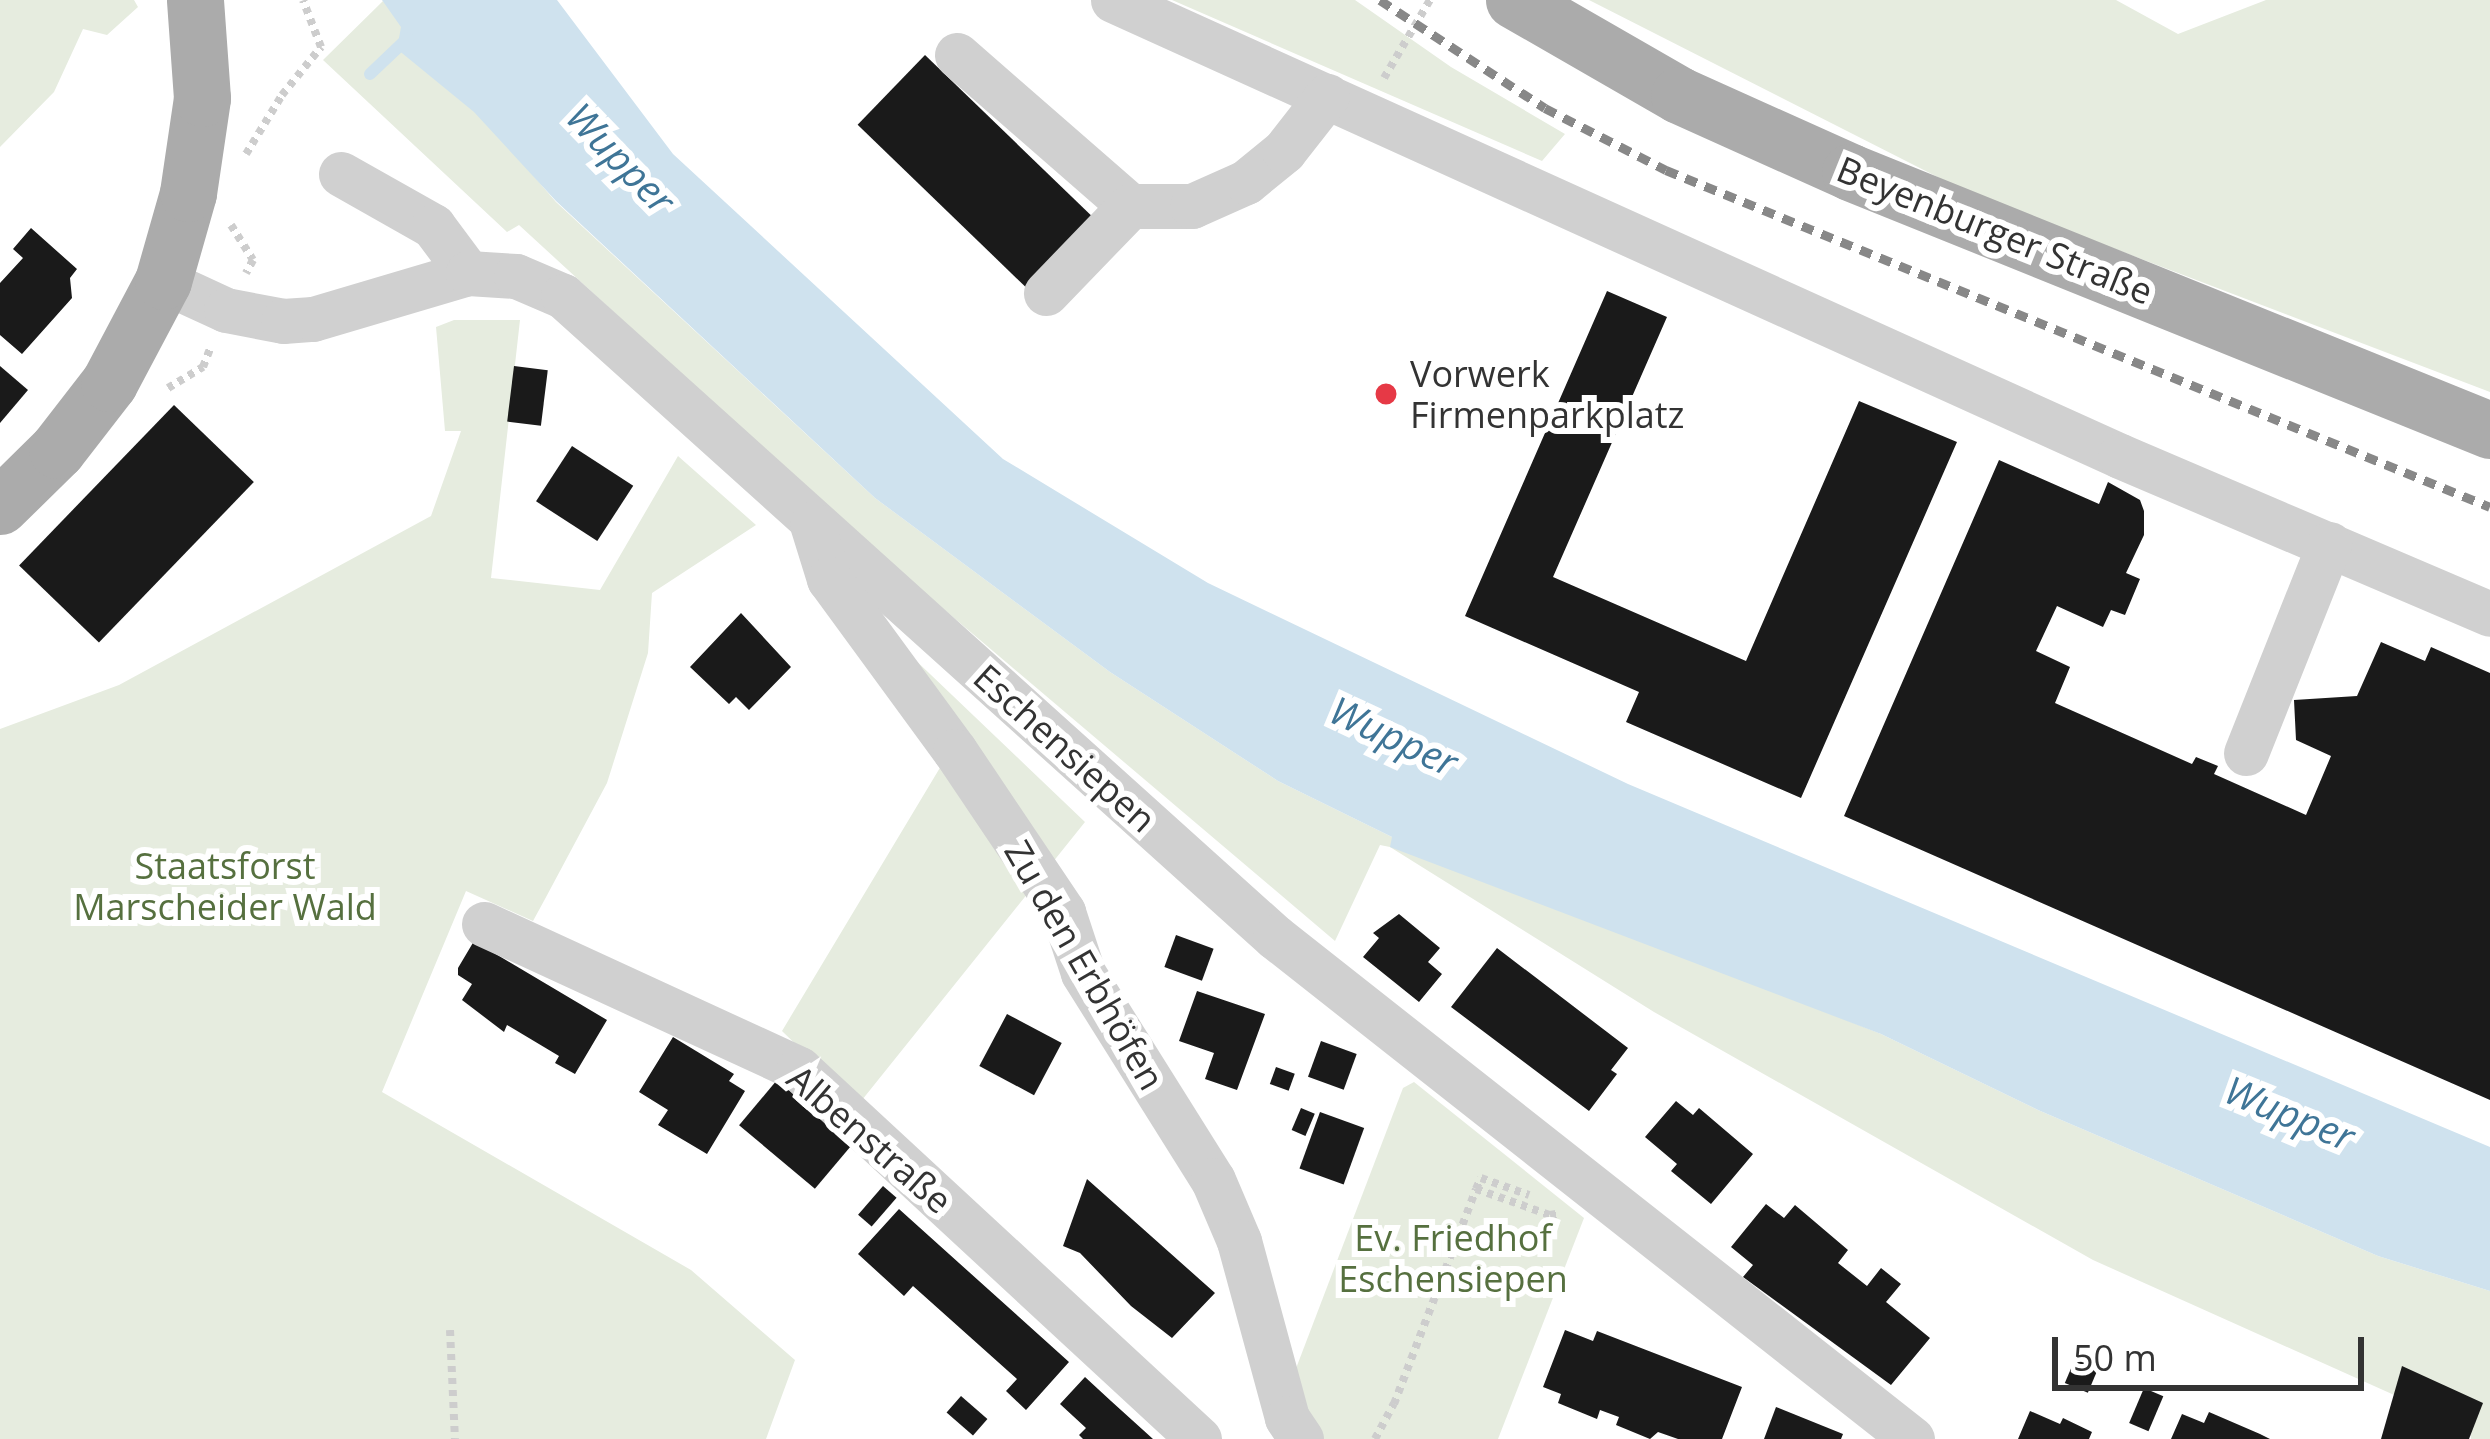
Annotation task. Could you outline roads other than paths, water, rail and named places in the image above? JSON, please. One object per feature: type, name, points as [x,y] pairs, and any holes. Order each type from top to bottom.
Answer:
[{"type":"main road","points":[[0,506],[56,450],[109,383],[164,281],[188,193],[202,98],[195,0]]},
{"type":"main road","name":"Beyenburger Straße","points":[[1514,0],[1678,95],[1850,172],[2490,430]]},
{"type":"street","points":[[1113,0],[2490,614]]},
{"type":"street","points":[[957,56],[1130,206],[1192,206],[1246,182],[1343,104]]},
{"type":"street","points":[[340,175],[433,226],[468,273]]},
{"type":"street","points":[[1046,293],[1130,206]]},
{"type":"street","name":"Eschensiepen","points":[[164,281],[226,310],[283,321],[313,319],[468,273],[516,276],[563,296],[1276,938],[1912,1439]]},
{"type":"street","name":"Zu den Erbhöfen","points":[[812,520],[829,580],[955,751],[1064,913],[1083,974],[1213,1180],[1239,1241],[1287,1418],[1301,1439]]},
{"type":"street","points":[[2246,752],[2329,544]]},
{"type":"street","name":"Albenstraße","points":[[484,924],[799,1069],[1199,1439]]},
{"type":"water","name":"Wupper","points":[[382,0],[557,0],[673,154],[1003,459],[1208,583],[1628,784],[2490,1147],[2490,1291],[2378,1256],[2038,1110],[1881,1034],[1390,847],[1392,837],[1278,781],[1110,672],[875,498],[556,201],[474,112],[397,49],[401,27]]},
{"type":"waterway","points":[[370,74],[408,38]]},
{"type":"railway","points":[[1380,0],[1545,108],[1666,170],[2490,507]]},
{"type":"place","name":"Vorwerk Firmenparkplatz","points":[[1386,394]]},
{"type":"park label","name":"Staatsforst Marscheider Wald","points":[[225,886]]},
{"type":"park label","name":"Ev. Friedhof Eschensiepen","points":[[1453,1258]]}]
